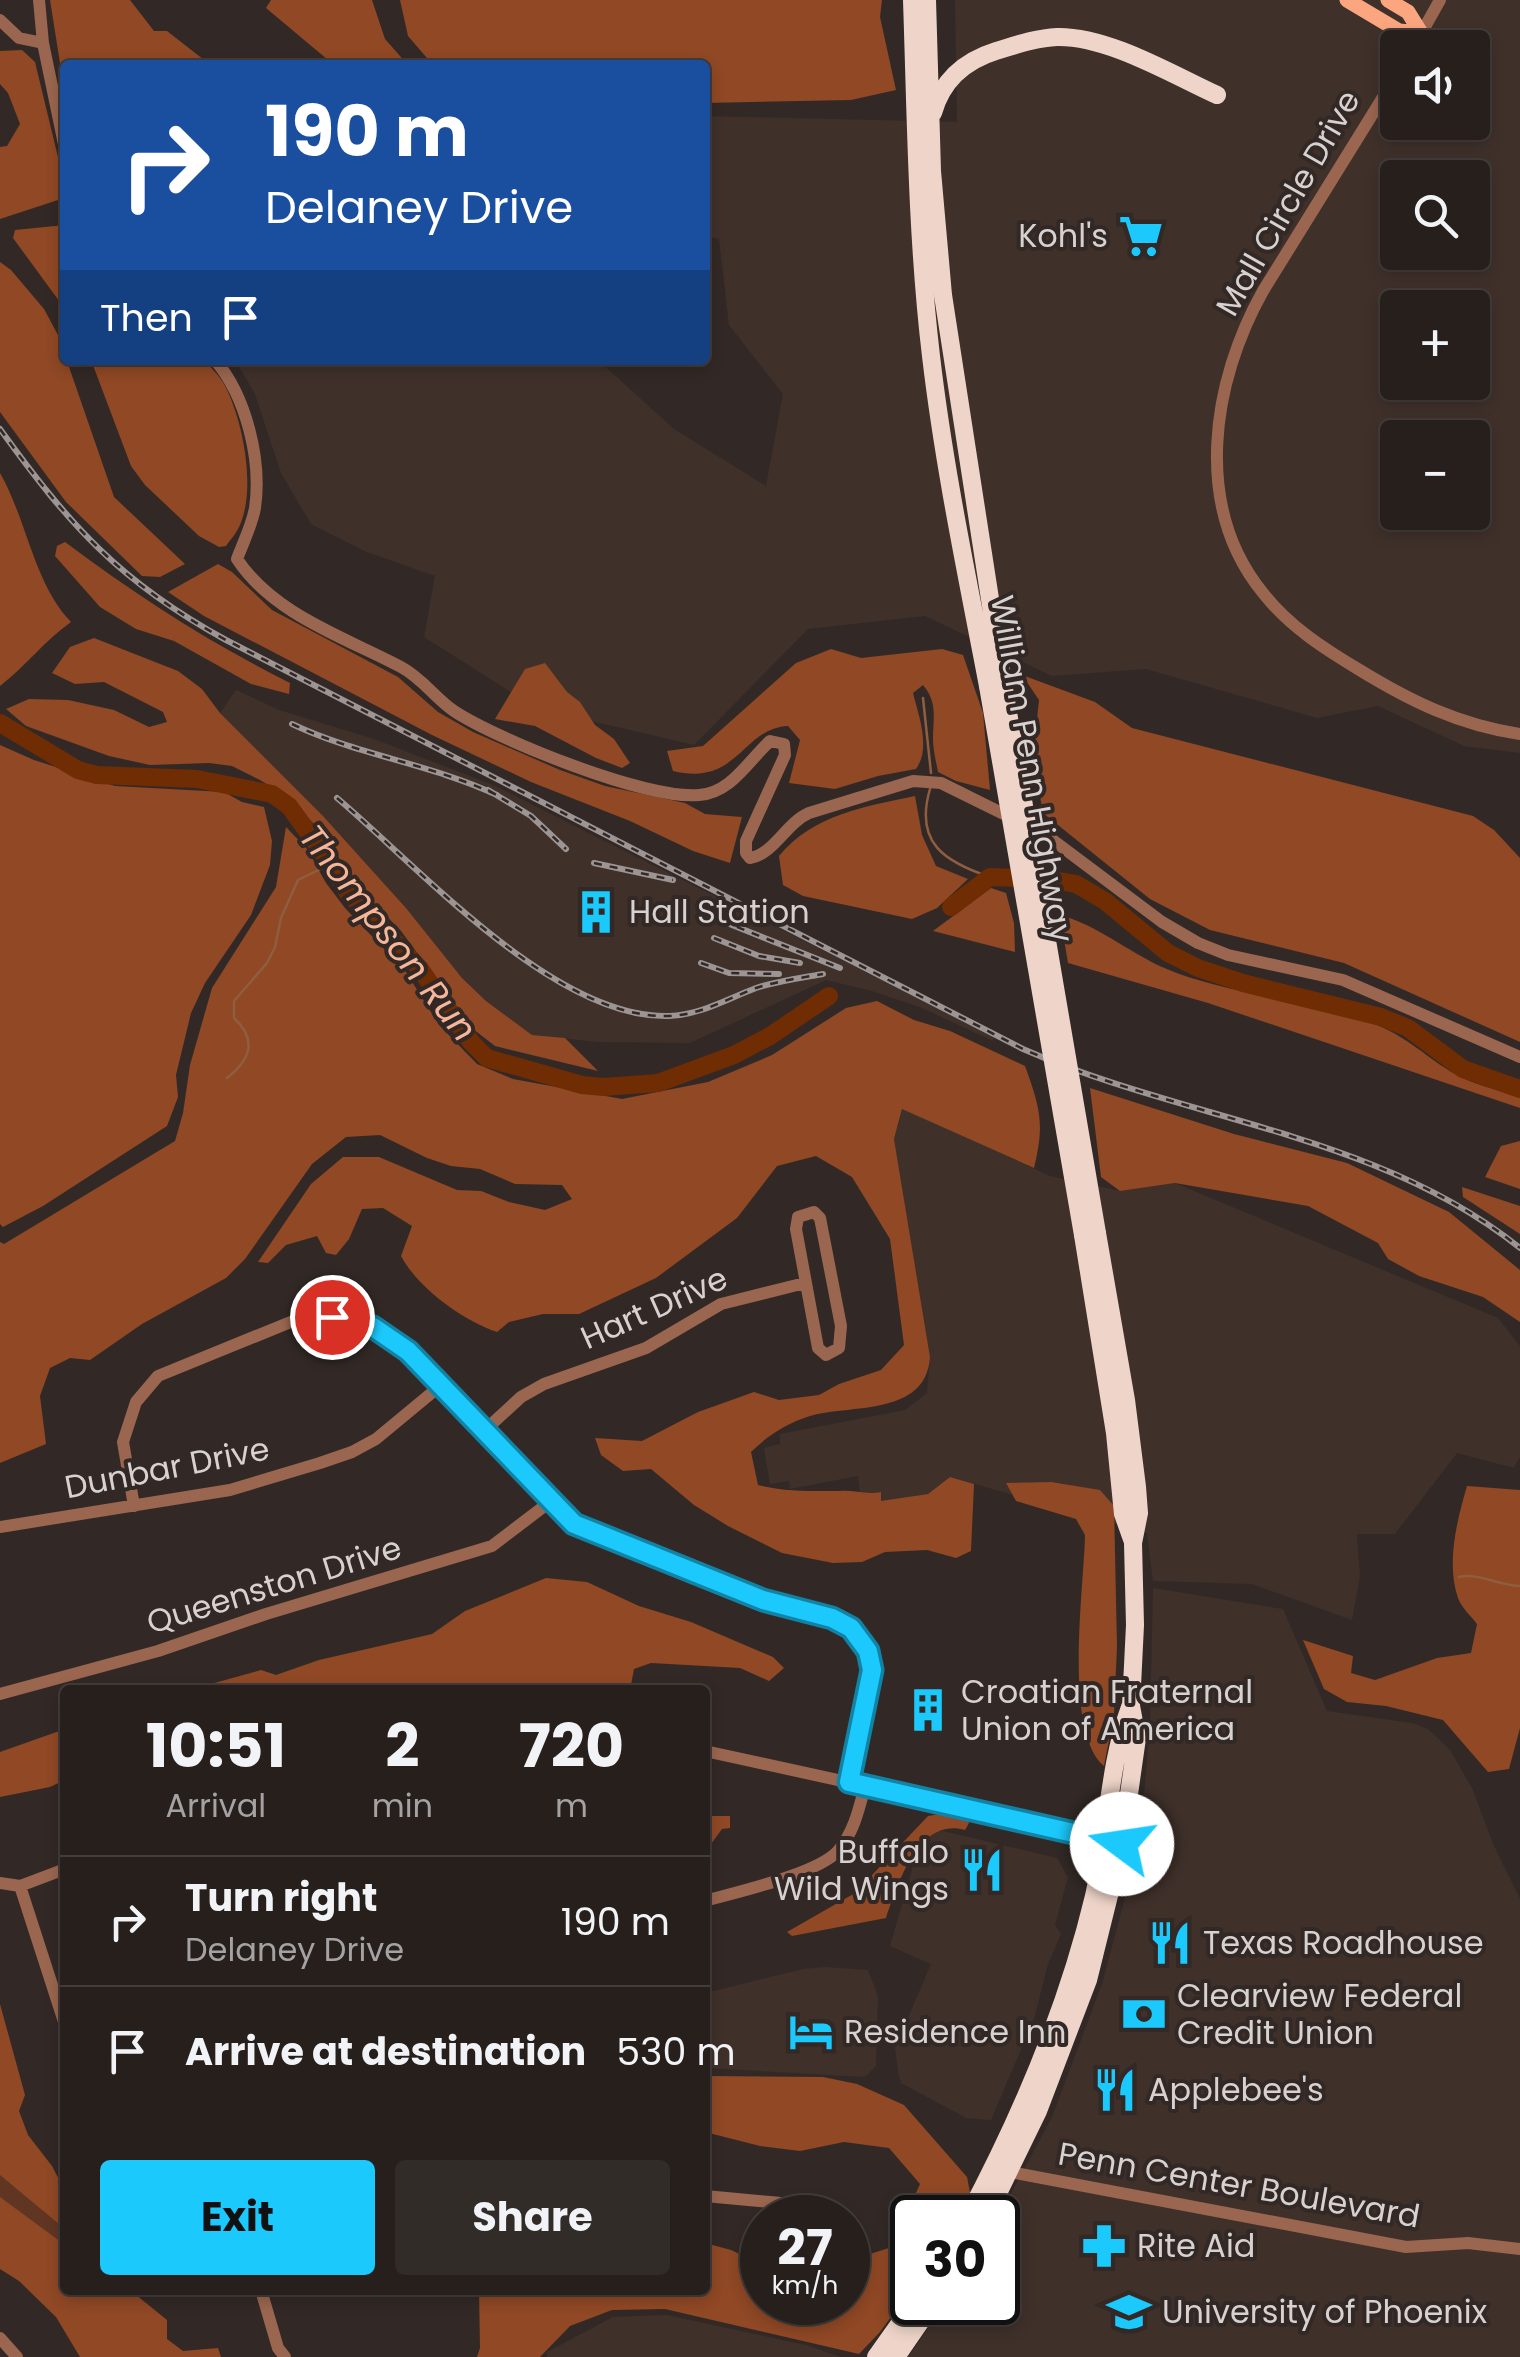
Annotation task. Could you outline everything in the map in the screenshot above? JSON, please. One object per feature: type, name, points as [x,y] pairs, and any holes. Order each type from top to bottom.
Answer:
[{"type":"highway","name":"William Penn Highway","points":[[912,0],[922,260],[931,361],[961,545],[996,684]]},
{"type":"highway","name":"William Penn Highway","points":[[927,0],[930,128],[948,338],[996,684],[1090,1234],[1123,1514],[1134,1543],[1131,1706],[1120,1736],[1113,1841],[1062,2007],[992,2195]]},
{"type":"highway","points":[[928,57],[942,0]]},
{"type":"highway","points":[[930,128],[940,94],[960,68],[983,56],[1047,38],[1081,39],[1104,46],[1217,95]]},
{"type":"highway","name":"William Penn Highway","points":[[982,2195],[999,2168]]},
{"type":"highway","points":[[876,2357],[899,2325]]},
{"type":"highway","points":[[896,2357],[918,2325]]},
{"type":"main road","points":[[1348,0],[1397,30]]},
{"type":"main road","points":[[1388,0],[1408,12],[1414,30]]},
{"type":"street","points":[[40,0],[43,43],[60,125]]},
{"type":"street","points":[[1423,30],[1440,0]]},
{"type":"street","points":[[0,20],[20,38],[43,43]]},
{"type":"street","name":"Mall Circle Drive","points":[[1380,101],[1245,327],[1228,373],[1217,431],[1216,466],[1222,508],[1238,555],[1254,583],[1314,642],[1427,708],[1480,727],[1520,734]]},
{"type":"street","points":[[219,365],[241,404],[254,467],[255,510],[237,559],[248,577],[276,602],[411,673],[452,710],[470,720],[606,776],[699,796],[728,784],[770,742],[780,741],[786,755],[746,841],[750,858],[764,853],[794,821],[809,813],[913,781],[941,783],[1046,835],[1152,914],[1198,943],[1228,954],[1343,980],[1520,1057]]},
{"type":"street","points":[[814,1212],[820,1218],[841,1326],[839,1348],[826,1354],[818,1348],[805,1283],[796,1230],[798,1217],[814,1212]]},
{"type":"street","name":"Hart Drive","points":[[484,1432],[521,1397],[544,1384],[646,1348],[721,1304],[805,1283]]},
{"type":"street","points":[[134,1506],[123,1442],[136,1402],[158,1376],[298,1318],[350,1319],[373,1327],[408,1351],[574,1524],[763,1600],[832,1618],[851,1628],[868,1651],[872,1670],[849,1782]]},
{"type":"street","name":"Dunbar Drive","points":[[0,1527],[230,1490],[352,1452],[376,1440],[440,1386]]},
{"type":"street","name":"Queenston Drive","points":[[0,1694],[158,1651],[492,1546],[551,1501]]},
{"type":"street","points":[[710,1752],[1113,1841]]},
{"type":"street","points":[[710,1900],[831,1858],[852,1829],[865,1786]]},
{"type":"street","points":[[0,1883],[20,1886],[60,1872]]},
{"type":"street","points":[[20,1886],[60,2010]]},
{"type":"street","name":"Penn Center Boulevard","points":[[999,2168],[1406,2247],[1468,2243],[1520,2248]]},
{"type":"street","points":[[710,2196],[740,2199]]},
{"type":"street","points":[[262,2295],[278,2348],[285,2357]]},
{"type":"street","points":[[0,2338],[17,2357]]},
{"type":"shaded area","points":[[50,0],[130,0],[154,31],[167,31],[204,60],[60,60]]},
{"type":"shaded area","points":[[271,0],[372,0],[385,39],[404,60],[328,60],[266,8]]},
{"type":"shaded area","points":[[400,0],[882,0],[880,17],[896,90],[851,100],[710,103],[710,60],[429,60],[408,36]]},
{"type":"shaded area","points":[[955,0],[1520,0],[1520,753],[1464,746],[1378,706],[1317,718],[1146,669],[1052,676],[925,616],[808,629],[694,745],[536,708],[424,637],[435,576],[367,552],[311,524],[281,473],[255,394],[238,365],[604,365],[674,429],[766,486],[783,394],[729,325],[719,239],[710,237],[710,116],[957,122]]},
{"type":"shaded area","points":[[22,50],[35,62],[60,165],[60,199],[0,219],[0,147],[7,146],[20,124],[8,93],[0,84],[0,51]]},
{"type":"shaded area","points":[[60,226],[60,302],[13,238],[15,230]]},
{"type":"shaded area","points":[[0,262],[44,309],[58,335],[60,365],[68,365],[114,497],[185,564],[160,577],[142,576],[66,502],[0,412]]},
{"type":"shaded area","points":[[93,365],[209,365],[224,384],[237,416],[247,475],[244,512],[238,530],[226,546],[219,547],[199,536],[145,485],[131,466]]},
{"type":"shaded area","points":[[0,473],[39,571],[58,607],[71,622],[0,686]]},
{"type":"shaded area","points":[[65,542],[174,618],[290,683],[289,694],[251,684],[174,641],[136,629],[100,607],[55,556],[57,546]]},
{"type":"shaded area","points":[[218,564],[272,610],[398,677],[438,712],[473,732],[605,786],[685,803],[705,814],[742,817],[730,863],[531,782],[432,735],[204,616],[168,592]]},
{"type":"shaded area","points":[[94,638],[178,671],[202,689],[220,713],[323,816],[406,908],[462,978],[532,1035],[565,1038],[598,1071],[495,1046],[473,1029],[401,931],[366,895],[314,824],[286,796],[260,780],[232,766],[150,765],[109,756],[26,726],[6,709],[29,699],[68,700],[114,710],[149,727],[167,722],[163,712],[104,682],[75,684],[52,673],[70,647]]},
{"type":"shaded area","points":[[831,649],[861,658],[942,649],[963,655],[983,713],[990,790],[938,772],[933,704],[923,685],[913,693],[923,742],[916,769],[835,789],[789,783],[800,740],[788,726],[760,736],[712,771],[673,771],[667,751],[703,746],[796,663]]},
{"type":"shaded area","points":[[545,663],[595,725],[614,739],[630,763],[622,768],[535,726],[495,719],[525,669]]},
{"type":"shaded area","points":[[1022,675],[1095,702],[1132,728],[1473,816],[1494,830],[1520,858],[1520,1042],[1344,963],[1210,930],[1150,899],[1043,813],[1033,757],[1039,700]]},
{"type":"shaded area","points":[[236,690],[279,710],[374,739],[493,785],[994,1036],[993,1041],[922,1008],[826,980],[690,1043],[597,1042],[532,1035],[462,978],[406,908],[323,816],[220,713]]},
{"type":"shaded area","points":[[0,745],[115,786],[224,792],[242,802],[264,807],[272,841],[270,865],[251,915],[205,983],[191,1013],[176,1075],[178,1097],[167,1126],[43,1206],[3,1227],[0,1224]]},
{"type":"shaded area","points":[[915,796],[922,835],[936,866],[968,879],[937,908],[912,919],[803,896],[783,885],[779,856],[808,830],[841,814]]},
{"type":"shaded area","points":[[286,827],[307,849],[345,908],[406,972],[439,1025],[477,1064],[513,1079],[622,1099],[708,1082],[772,1055],[846,1008],[877,1001],[1025,1066],[1039,1116],[1034,1168],[902,1109],[894,1139],[930,1357],[925,1376],[915,1390],[901,1399],[802,1419],[751,1452],[758,1485],[779,1489],[881,1492],[881,1501],[928,1494],[950,1477],[974,1484],[971,1551],[956,1558],[927,1550],[885,1552],[862,1562],[833,1563],[782,1553],[694,1505],[651,1469],[623,1471],[601,1455],[595,1438],[642,1441],[698,1412],[754,1392],[779,1400],[819,1395],[881,1370],[904,1345],[890,1239],[852,1177],[816,1156],[777,1166],[737,1218],[656,1278],[579,1314],[543,1314],[509,1322],[497,1332],[456,1311],[418,1280],[401,1256],[412,1226],[383,1208],[362,1209],[349,1239],[336,1255],[326,1253],[317,1236],[286,1245],[268,1263],[258,1262],[311,1184],[343,1157],[379,1157],[457,1190],[481,1191],[545,1210],[572,1199],[562,1185],[515,1184],[480,1169],[427,1158],[380,1135],[346,1137],[312,1164],[245,1259],[226,1278],[142,1324],[90,1360],[70,1358],[50,1368],[40,1396],[46,1444],[0,1463],[0,1242],[4,1244],[175,1141],[190,1065],[212,988],[276,887]]},
{"type":"shaded area","points":[[991,888],[1006,893],[1014,923],[1015,952],[933,931]]},
{"type":"shaded area","points":[[1060,915],[1188,977],[1324,1008],[1377,1025],[1462,1078],[1520,1097],[1520,1108],[1208,1003],[1068,963]]},
{"type":"shaded area","points":[[1090,1088],[1234,1134],[1347,1163],[1449,1212],[1520,1270],[1520,1322],[1483,1297],[1419,1276],[1388,1259],[1378,1243],[1308,1206],[1175,1183],[1120,1191],[1101,1177]]},
{"type":"shaded area","points":[[903,1108],[1050,1176],[1120,1191],[1175,1183],[1498,1318],[1520,1346],[1520,1457],[1514,1468],[1457,1453],[1395,1534],[1357,1534],[1360,1576],[1352,1620],[1252,1584],[1153,1581],[1147,1533],[950,1477],[928,1494],[881,1502],[860,1495],[858,1476],[790,1489],[789,1481],[770,1484],[764,1448],[780,1444],[780,1434],[905,1410],[927,1393],[930,1357],[894,1139]]},
{"type":"shaded area","points":[[1520,1141],[1520,1189],[1485,1177],[1501,1146]]},
{"type":"shaded area","points":[[1462,1187],[1520,1206],[1520,1234],[1463,1197]]},
{"type":"shaded area","points":[[1051,1482],[1100,1490],[1114,1506],[1117,1646],[1114,1714],[1104,1766],[1091,1748],[1080,1692],[1085,1535],[1076,1519],[1016,1501],[1006,1483]]},
{"type":"shaded area","points":[[1467,1486],[1520,1490],[1520,1728],[1509,1769],[1488,1772],[1443,1720],[1386,1706],[1347,1702],[1324,1689],[1303,1640],[1353,1656],[1351,1673],[1375,1680],[1437,1658],[1471,1653],[1477,1624],[1459,1601],[1453,1571],[1457,1527]]},
{"type":"shaded area","points":[[546,1578],[587,1582],[773,1657],[784,1668],[769,1681],[740,1668],[651,1663],[634,1669],[631,1685],[207,1685],[261,1670],[276,1675],[319,1660],[432,1634],[465,1611]]},
{"type":"shaded area","points":[[1153,1588],[1283,1609],[1327,1711],[1412,1723],[1428,1729],[1450,1750],[1472,1788],[1520,1899],[1520,2357],[908,2357],[931,2325],[1020,2325],[1020,2195],[1010,2195],[1052,2117],[1102,1984],[1127,1890],[1143,1808],[1150,1725]]},
{"type":"shaded area","points":[[60,1731],[60,1782],[0,1797],[0,1752]]},
{"type":"shaded area","points":[[710,1816],[730,1816],[730,1828],[722,1829],[711,1844]]},
{"type":"shaded area","points":[[928,1816],[966,1816],[969,1823],[965,1830],[935,1833],[923,1843],[904,1872],[886,1918],[792,1936],[787,1932],[855,1893]]},
{"type":"shaded area","points":[[930,1828],[1057,1858],[1068,1877],[1055,1925],[1061,1934],[1048,1964],[1034,2019],[991,2120],[966,2118],[901,2083],[898,2072],[895,2048],[931,1964],[890,1946],[918,1849],[924,1832]]},
{"type":"shaded area","points":[[803,1969],[868,1970],[878,1996],[876,2066],[865,2077],[710,2068],[710,1992]]},
{"type":"shaded area","points":[[0,2004],[25,2095],[19,2111],[28,2135],[60,2181],[60,2225],[0,2175]]},
{"type":"shaded area","points":[[710,2076],[823,2077],[857,2084],[904,2105],[967,2177],[970,2193],[915,2195],[920,2184],[889,2148],[844,2142],[800,2151],[710,2133]]},
{"type":"shaded area","points":[[0,2168],[60,2222],[60,2249],[0,2204]]},
{"type":"shaded area","points":[[0,2197],[60,2241],[60,2295],[136,2295],[167,2320],[167,2339],[183,2351],[218,2348],[221,2357],[80,2357],[56,2317],[19,2281],[0,2269]]},
{"type":"shaded area","points":[[710,2244],[740,2254],[740,2325],[870,2325],[870,2254],[890,2248],[890,2318],[859,2354],[665,2309],[612,2310],[570,2326],[540,2357],[477,2357],[479,2295],[710,2295]]},
{"type":"shaded area","points":[[667,2315],[806,2345],[841,2357],[547,2357],[547,2352],[613,2317]]},
{"type":"waterway","points":[[923,698],[931,773]]},
{"type":"waterway","name":"Thompson Run","points":[[0,723],[78,770],[97,775],[197,779],[272,794],[289,806],[346,890],[420,969],[471,1042],[487,1058],[582,1085],[658,1083],[734,1055],[829,996]]},
{"type":"waterway","points":[[930,789],[926,823],[937,848],[959,865],[990,877]]},
{"type":"waterway","points":[[227,1078],[248,1050],[246,1034],[234,1018],[234,1001],[267,963],[298,880],[331,864]]},
{"type":"waterway","name":"Thompson Run","points":[[951,907],[990,877],[1076,884],[1105,901],[1168,953],[1198,968],[1381,1017],[1408,1028],[1463,1069],[1520,1089]]},
{"type":"waterway","points":[[1459,1577],[1473,1576],[1520,1586]]},
{"type":"railway","points":[[0,429],[50,495],[100,549],[156,596],[226,640],[1023,1049],[1085,1074],[1343,1153],[1464,1209],[1520,1248]]},
{"type":"railway","points":[[292,724],[497,795]]},
{"type":"railway","points":[[488,790],[531,816],[566,849]]},
{"type":"railway","points":[[337,798],[448,898],[535,967],[581,993],[625,1011],[680,1015],[764,986],[823,974]]},
{"type":"railway","points":[[594,863],[673,880]]},
{"type":"railway","points":[[722,921],[840,968]]},
{"type":"railway","points":[[714,938],[759,956],[800,963]]},
{"type":"railway","points":[[701,963],[729,973],[779,974]]},
{"type":"place","name":"Kohl's","points":[[1141,236]]},
{"type":"place","name":"Hall Station","points":[[596,912]]},
{"type":"place","name":"Croatian Fraternal Union of America","points":[[928,1710]]},
{"type":"place","name":"Buffalo Wild Wings","points":[[982,1870]]},
{"type":"place","name":"Texas Roadhouse","points":[[1170,1943]]},
{"type":"place","name":"Clearview Federal Credit Union","points":[[1144,2014]]},
{"type":"place","name":"Residence Inn","points":[[811,2032]]},
{"type":"place","name":"Applebee's","points":[[1115,2090]]},
{"type":"place","name":"Rite Aid","points":[[1104,2246]]},
{"type":"place","name":"University of Phoenix","points":[[1129,2312]]},
{"type":"route","points":[[332,1317],[373,1327],[408,1351],[574,1524],[763,1600],[832,1618],[858,1634],[868,1651],[872,1670],[849,1782],[1122,1844]]}]
